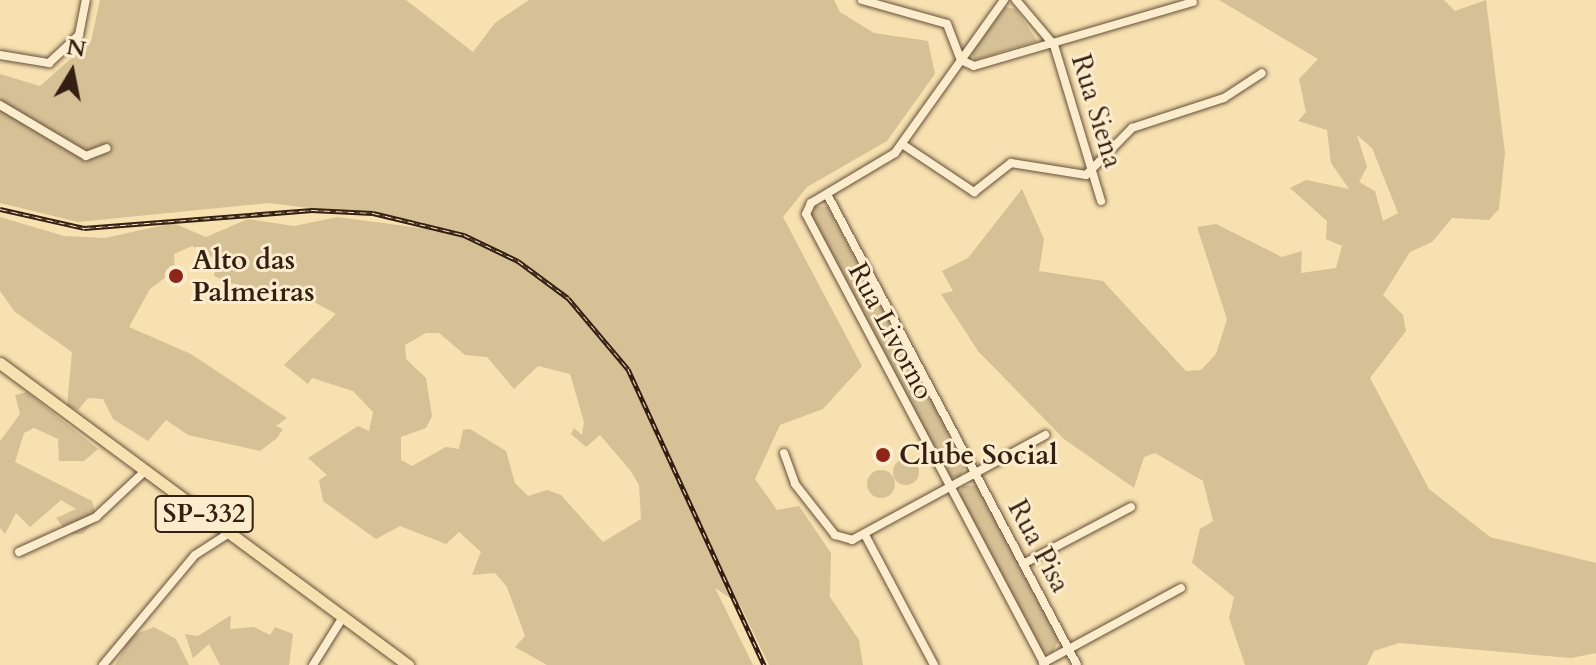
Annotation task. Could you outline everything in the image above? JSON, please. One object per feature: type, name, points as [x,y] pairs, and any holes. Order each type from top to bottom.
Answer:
[{"type":"main road","name":"SP-332","points":[[0,363],[408,665]]},
{"type":"street","points":[[0,55],[49,63],[79,35],[86,0]]},
{"type":"street","points":[[862,0],[947,24],[961,60]]},
{"type":"street","points":[[827,194],[887,160],[902,144],[1004,0]]},
{"type":"street","name":"Rua Siena","points":[[1016,0],[1054,45],[1101,201]]},
{"type":"street","points":[[961,60],[982,66],[1193,2]]},
{"type":"street","points":[[902,144],[974,192],[1021,162],[1092,174],[1132,128],[1224,98],[1262,73]]},
{"type":"street","points":[[0,105],[86,156],[107,148]]},
{"type":"street","name":"Rua Pisa","points":[[827,194],[1077,665]]},
{"type":"street","name":"Rua Livorno","points":[[827,194],[811,203],[807,219],[947,487],[1044,664]]},
{"type":"street","points":[[784,453],[795,484],[835,535],[865,535],[1045,435]]},
{"type":"street","points":[[19,552],[96,517],[145,471]]},
{"type":"street","points":[[1023,564],[1131,507]]},
{"type":"street","points":[[103,665],[195,555],[229,533]]},
{"type":"street","points":[[865,535],[934,665]]},
{"type":"street","points":[[1044,664],[1181,588]]},
{"type":"street","points":[[313,665],[343,617]]},
{"type":"shaded area","points":[[100,0],[406,0],[473,52],[495,23],[529,0],[834,0],[840,12],[874,33],[928,41],[935,74],[887,141],[807,187],[783,217],[862,366],[823,409],[780,425],[755,479],[777,510],[799,506],[831,553],[830,597],[859,640],[863,665],[769,665],[740,605],[715,588],[753,665],[547,665],[515,647],[525,636],[507,587],[495,573],[472,575],[481,552],[459,532],[446,544],[400,526],[376,539],[323,501],[319,480],[327,475],[308,458],[358,426],[369,431],[373,412],[353,391],[312,378],[308,384],[284,365],[336,314],[307,298],[230,283],[214,276],[217,260],[192,246],[174,254],[175,270],[150,289],[129,327],[191,354],[287,418],[276,426],[283,429],[277,438],[260,451],[188,435],[166,420],[148,441],[113,419],[103,399],[88,398],[78,410],[67,406],[72,352],[15,312],[0,291],[0,217],[64,236],[105,238],[173,223],[206,237],[248,219],[294,226],[338,217],[420,228],[423,222],[269,203],[78,222],[0,203],[0,74],[40,86],[91,41]],"holes":[[[426,333],[439,333],[465,355],[487,357],[514,389],[538,366],[570,374],[584,422],[582,435],[574,428],[571,434],[586,447],[600,435],[630,470],[639,485],[641,519],[603,542],[561,495],[547,490],[528,496],[515,483],[506,451],[470,429],[463,430],[459,449],[446,447],[412,466],[401,460],[401,437],[426,428],[432,416],[426,378],[406,359],[405,345]]]},
{"type":"shaded area","points":[[1219,0],[1444,0],[1455,11],[1486,0],[1505,153],[1499,209],[1489,220],[1452,218],[1432,242],[1410,252],[1383,295],[1403,315],[1406,331],[1370,378],[1429,489],[1490,537],[1596,563],[1596,653],[1571,658],[1399,643],[1374,651],[1367,665],[1245,665],[1229,618],[1234,597],[1192,563],[1200,529],[1213,521],[1203,481],[1155,453],[1144,457],[1134,488],[1064,439],[978,351],[941,294],[953,291],[942,271],[968,258],[1022,189],[1044,239],[1039,271],[1103,281],[1186,371],[1201,370],[1216,354],[1227,319],[1197,227],[1216,224],[1282,257],[1302,251],[1301,273],[1336,268],[1342,246],[1326,239],[1327,221],[1290,188],[1306,180],[1349,189],[1331,163],[1327,130],[1298,121],[1306,112],[1299,79],[1318,59]],"holes":[[[1357,135],[1372,148],[1398,213],[1383,221],[1375,191],[1359,182],[1367,167]]]},
{"type":"shaded area","points":[[1005,7],[1016,9],[1037,41],[975,60],[972,53]]},
{"type":"shaded area","points":[[814,206],[828,207],[966,465],[959,478],[950,477],[810,216]]},
{"type":"shaded area","points":[[27,392],[98,449],[84,461],[59,461],[58,439],[34,428],[24,433],[15,462],[92,501],[97,519],[83,534],[69,534],[56,518],[76,509],[61,500],[30,527],[16,513],[5,534],[0,528],[0,441],[20,414],[15,395]]},
{"type":"shaded area","points":[[906,459],[915,463],[919,472],[915,481],[906,485],[897,481],[893,472],[897,463]]},
{"type":"shaded area","points":[[881,470],[891,474],[895,484],[891,494],[881,498],[871,494],[867,484],[871,474]]},
{"type":"shaded area","points":[[977,485],[1059,639],[1052,654],[1042,651],[959,495],[962,486]]},
{"type":"shaded area","points":[[231,615],[230,629],[254,627],[270,635],[275,627],[293,634],[289,665],[220,665],[209,644],[193,658],[185,634],[198,636]]},
{"type":"shaded area","points":[[154,627],[176,639],[189,665],[115,665],[131,636]]},
{"type":"railway","points":[[0,209],[84,228],[312,210],[373,213],[464,235],[518,261],[568,298],[628,369],[764,665]]},
{"type":"place","name":"Alto das Palmeiras","points":[[176,276]]},
{"type":"place","name":"Clube Social","points":[[883,455]]}]
